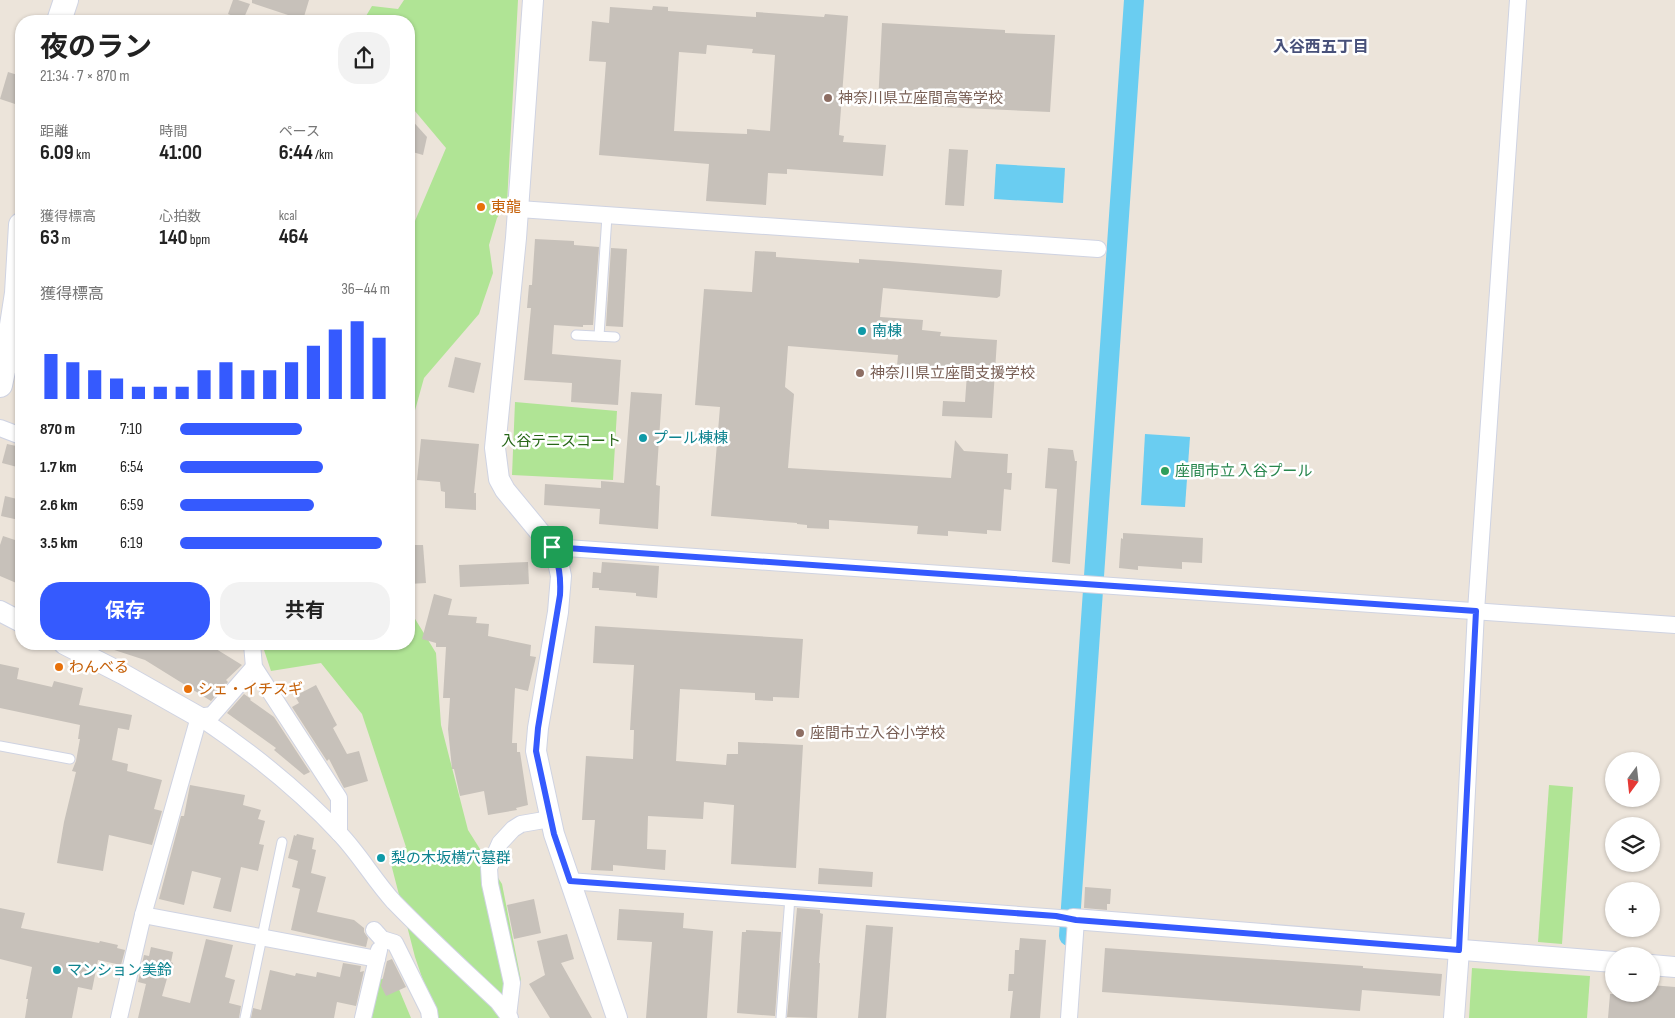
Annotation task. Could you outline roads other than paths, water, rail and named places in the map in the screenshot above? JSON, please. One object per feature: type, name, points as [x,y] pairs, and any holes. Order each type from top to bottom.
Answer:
[{"type":"main road","points":[[61,15],[66,0]]},
{"type":"main road","points":[[0,384],[5,335],[15,300]]},
{"type":"street","points":[[532,0],[519,209],[496,448],[499,479],[552,547],[558,562],[560,595],[536,740],[536,751],[550,819],[617,1018]]},
{"type":"street","points":[[1454,1018],[1476,611],[1518,0]]},
{"type":"street","points":[[519,209],[1098,249]]},
{"type":"street","points":[[0,428],[15,434]]},
{"type":"street","points":[[552,547],[1675,625]]},
{"type":"street","points":[[0,612],[15,619]]},
{"type":"street","points":[[76,650],[199,717],[240,746],[298,792],[340,833],[376,882],[498,1002],[509,1017]]},
{"type":"street","points":[[253,650],[254,667],[339,798],[340,833]]},
{"type":"street","points":[[199,717],[212,715],[254,667]]},
{"type":"street","points":[[119,1018],[143,915],[199,717]]},
{"type":"street","points":[[509,1017],[512,983],[490,884],[489,868],[500,843],[513,829],[521,824],[550,819]]},
{"type":"street","points":[[570,881],[1068,918],[1605,961]]},
{"type":"street","points":[[143,915],[262,939],[377,959]]},
{"type":"street","points":[[1068,918],[1069,1018]]},
{"type":"street","points":[[363,1018],[377,959],[378,934],[395,943],[429,1011],[430,1018]]},
{"type":"street","points":[[1660,965],[1675,966]]},
{"type":"lane","points":[[600,336],[607,216]]},
{"type":"lane","points":[[576,335],[615,337]]},
{"type":"lane","points":[[0,746],[70,759]]},
{"type":"lane","points":[[245,1018],[282,842]]},
{"type":"lane","points":[[781,1018],[790,897]]},
{"type":"water","points":[[996,164],[1065,168],[1063,203],[994,199]]},
{"type":"water","name":"座間市立 入谷プール","points":[[1145,434],[1190,437],[1185,507],[1141,505]]},
{"type":"waterway","points":[[1069,936],[1134,0]]},
{"type":"place","name":"神奈川県立座間高等学校","points":[[828,98]]},
{"type":"place","name":"東龍","points":[[481,207]]},
{"type":"place","name":"南棟","points":[[862,331]]},
{"type":"place","name":"神奈川県立座間支援学校","points":[[860,373]]},
{"type":"place","name":"プール棟棟","points":[[643,438]]},
{"type":"place","name":"座間市立 入谷プール","points":[[1165,471]]},
{"type":"place","name":"わんべる","points":[[59,667]]},
{"type":"place","name":"シェ・イチスギ","points":[[188,689]]},
{"type":"place","name":"座間市立入谷小学校","points":[[800,733]]},
{"type":"place","name":"梨の木坂横穴墓群","points":[[381,858]]},
{"type":"place","name":"マンション美鈴","points":[[57,970]]},
{"type":"district","name":"入谷西五丁目","points":[[1321,47]]},
{"type":"park label","name":"入谷テニスコート","points":[[561,441]]}]
